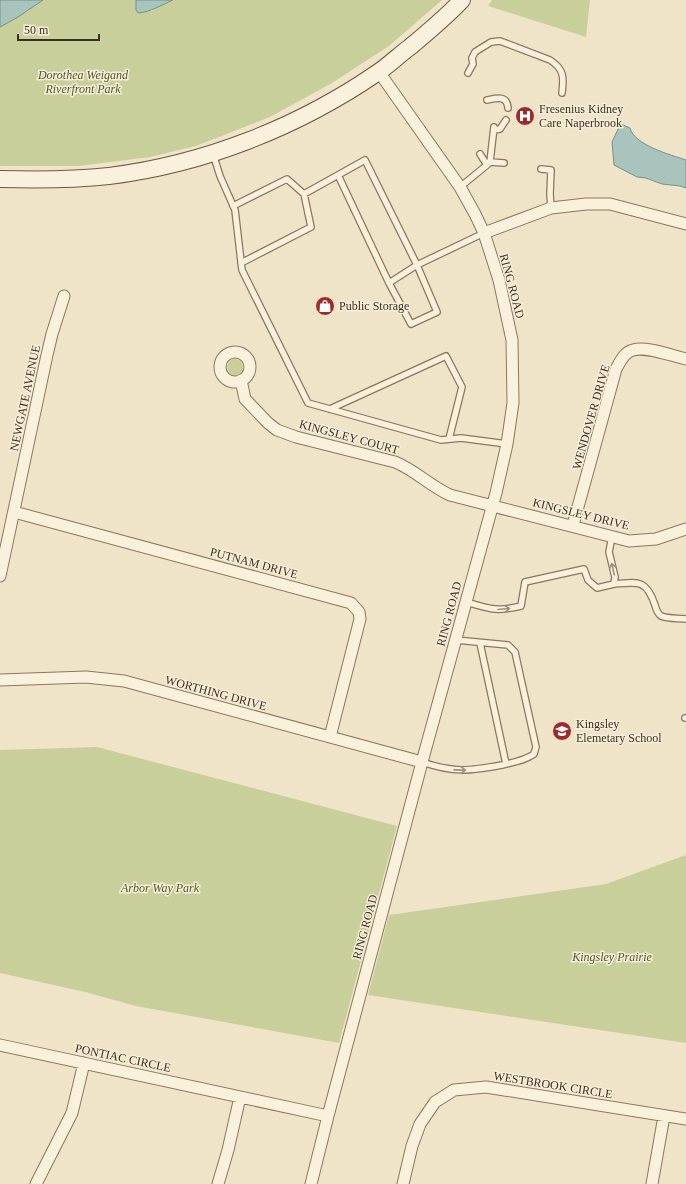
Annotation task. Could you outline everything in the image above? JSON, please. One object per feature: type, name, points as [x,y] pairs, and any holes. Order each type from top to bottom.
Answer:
[{"type":"main road","points":[[0,179],[48,180],[109,176],[162,167],[213,153],[273,130],[318,109],[379,72],[430,30],[462,0]]},
{"type":"street","name":"RING ROAD","points":[[311,1184],[422,762],[492,506],[507,444],[513,403],[512,340],[499,280],[484,233],[476,214],[460,187],[379,72]]},
{"type":"street","points":[[484,233],[551,208],[586,204],[610,204],[686,224]]},
{"type":"street","name":"NEWGATE AVENUE","points":[[0,576],[48,348],[64,296]]},
{"type":"street","name":"WENDOVER DRIVE","points":[[573,525],[616,369],[624,356],[632,350],[647,349],[686,359]]},
{"type":"street","name":"KINGSLEY COURT","points":[[241,380],[245,399],[268,423],[277,430],[296,437],[395,462],[406,467],[443,492],[492,506]]},
{"type":"street","name":"KINGSLEY DRIVE","points":[[492,506],[573,525],[628,540],[656,539],[686,528]]},
{"type":"street","name":"PUTNAM DRIVE","points":[[14,512],[351,603],[359,612],[360,619],[330,737]]},
{"type":"street","name":"WORTHING DRIVE","points":[[0,680],[86,677],[124,681],[422,762]]},
{"type":"street","name":"PONTIAC CIRCLE","points":[[0,1044],[328,1116]]},
{"type":"street","points":[[36,1184],[72,1113],[84,1063]]},
{"type":"street","name":"WESTBROOK CIRCLE","points":[[403,1184],[412,1146],[420,1124],[435,1102],[454,1090],[486,1087],[686,1119]]},
{"type":"street","points":[[218,1184],[240,1097]]},
{"type":"street","points":[[652,1184],[664,1116]]},
{"type":"lane","points":[[468,73],[473,64],[472,58],[475,52],[491,42],[500,41],[550,60],[557,65],[562,70],[562,93]]},
{"type":"lane","points":[[487,100],[500,97],[504,99],[508,108]]},
{"type":"lane","points":[[488,164],[494,129],[500,128],[506,120]]},
{"type":"lane","points":[[213,153],[220,176],[235,210],[242,270],[308,403],[441,440],[461,438],[507,444]]},
{"type":"lane","points":[[480,154],[488,164]]},
{"type":"lane","points":[[304,194],[364,160],[418,265],[437,312],[412,324],[388,283],[338,175]]},
{"type":"lane","points":[[460,187],[488,164],[504,163]]},
{"type":"lane","points":[[541,169],[551,170],[551,208]]},
{"type":"lane","points":[[233,206],[287,179],[304,194],[311,227],[241,263]]},
{"type":"lane","points":[[388,283],[418,265],[484,233]]},
{"type":"lane","points":[[330,409],[446,356],[462,387],[449,439]]},
{"type":"lane","points":[[612,536],[609,552],[615,577],[614,584]]},
{"type":"lane","points":[[466,602],[492,610],[521,606],[525,582],[584,569],[588,580],[596,588],[614,584],[640,583],[644,585],[652,597],[656,611],[660,615],[665,617],[686,619]]},
{"type":"lane","points":[[422,762],[461,771],[481,769],[527,759],[534,754],[536,747],[515,652],[508,645],[456,640]]},
{"type":"lane","points":[[480,643],[506,764]]},
{"type":"green space","name":"Dorothea Weigand Riverfront Park","points":[[43,0],[137,0],[152,11],[161,5],[175,0],[442,0],[389,46],[332,83],[270,117],[196,146],[150,157],[79,166],[0,166],[0,27]]},
{"type":"green space","points":[[492,0],[590,0],[586,37],[488,6]]},
{"type":"green space","points":[[235,359],[242,364],[243,367],[238,374],[235,375],[228,370],[227,367],[232,360]]},
{"type":"green space","name":"Arbor Way Park","points":[[97,747],[397,826],[339,1043],[136,1006],[85,992],[0,973],[0,750]]},
{"type":"green space","name":"Kingsley Prairie","points":[[686,855],[686,1043],[368,995],[389,915],[606,884]]},
{"type":"water","points":[[0,0],[43,0],[0,27]]},
{"type":"water","points":[[136,0],[173,0],[152,10],[138,13],[136,10]]},
{"type":"water","points":[[620,125],[630,128],[638,139],[646,144],[686,160],[686,188],[662,184],[646,178],[637,177],[614,165],[612,142]]},
{"type":"place","name":"Fresenius Kidney Care Naperbrook","points":[[525,116]]},
{"type":"place","name":"Public Storage","points":[[325,306]]},
{"type":"place","name":"Kingsley Elemetary School","points":[[562,731]]}]
